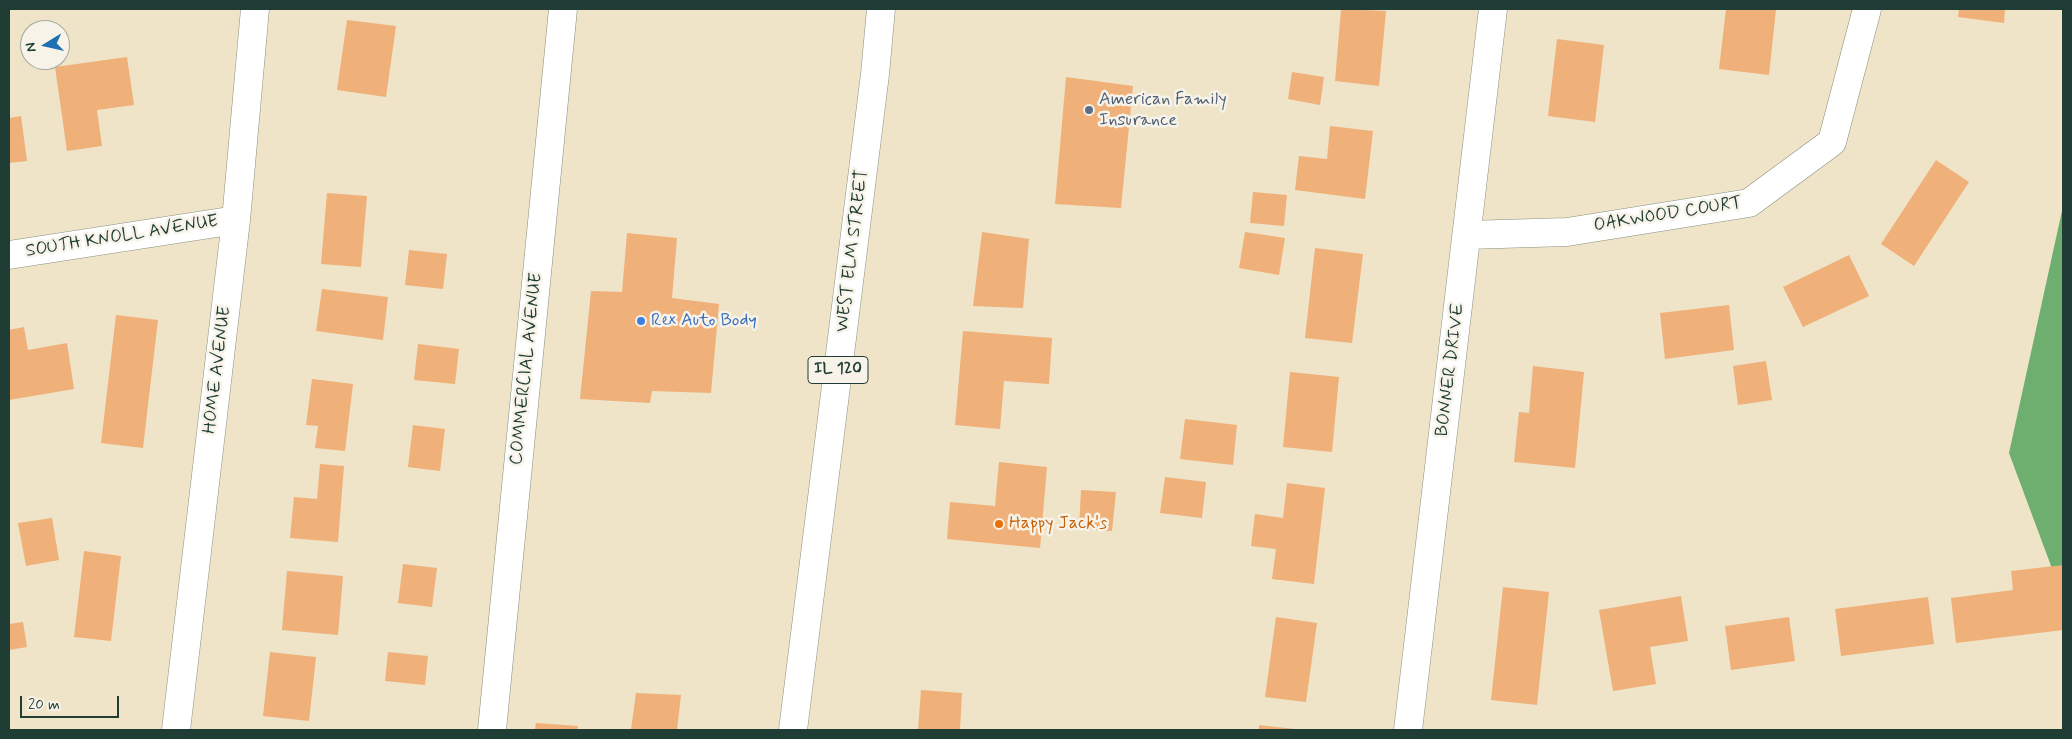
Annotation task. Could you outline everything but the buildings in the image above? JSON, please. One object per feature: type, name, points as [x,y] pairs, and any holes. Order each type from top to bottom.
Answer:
[{"type":"street","name":"HOME AVENUE","points":[[176,730],[236,220],[255,9]]},
{"type":"street","name":"COMMERCIAL AVENUE","points":[[492,730],[563,9]]},
{"type":"street","name":"WEST ELM STREET","points":[[793,730],[881,9]]},
{"type":"street","name":"BONNER DRIVE","points":[[1408,730],[1493,9]]},
{"type":"street","name":"OAKWOOD COURT","points":[[1467,235],[1567,232],[1749,203],[1832,142],[1868,9]]},
{"type":"street","name":"SOUTH KNOLL AVENUE","points":[[9,255],[236,220]]},
{"type":"green space","points":[[2063,206],[2063,598],[2009,453]]},
{"type":"place","name":"American Family Insurance","points":[[1089,110]]},
{"type":"place","name":"Rex Auto Body","points":[[641,321]]},
{"type":"place","name":"Happy Jack's","points":[[999,524]]}]
